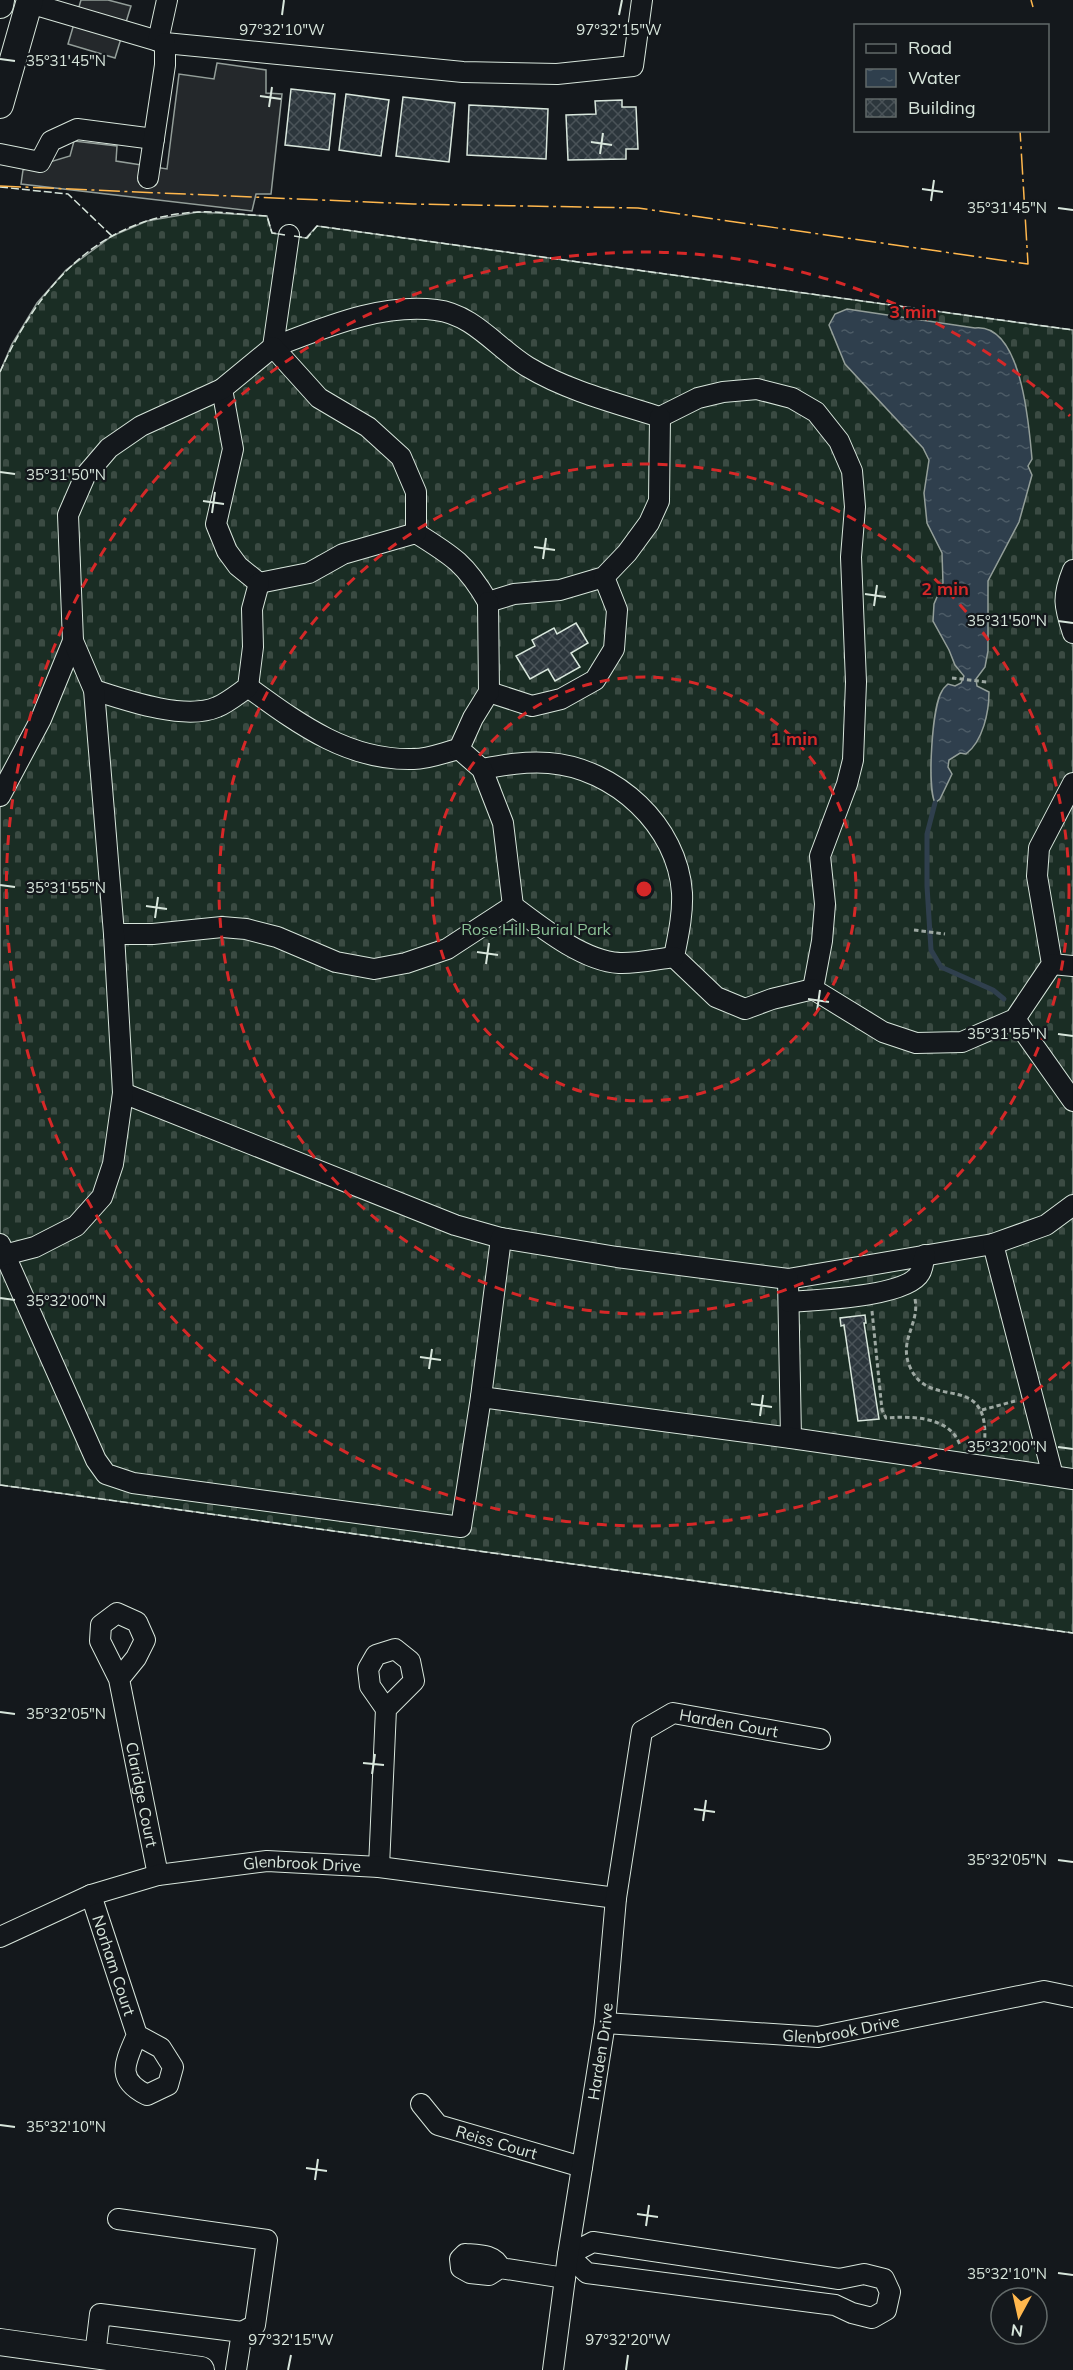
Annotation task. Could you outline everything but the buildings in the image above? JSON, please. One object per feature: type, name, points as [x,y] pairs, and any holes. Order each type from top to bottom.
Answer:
[{"type":"main road","points":[[0,5],[1,0]]},
{"type":"main road","points":[[0,105],[26,1]]},
{"type":"main road","points":[[0,2342],[201,2370]]},
{"type":"street","points":[[148,178],[165,65],[161,42],[167,0]]},
{"type":"street","points":[[26,1],[161,42],[463,72],[557,74],[633,66],[642,0]]},
{"type":"street","points":[[0,154],[40,162],[51,141],[77,129],[154,139]]},
{"type":"street","points":[[273,347],[289,235]]},
{"type":"street","points":[[501,1238],[481,1397],[461,1527],[133,1483],[106,1474],[96,1460],[2,1251],[35,1247],[76,1226],[102,1197],[113,1164],[123,1094],[114,934],[94,690],[73,640],[68,515],[85,476],[110,448],[141,426],[222,389],[273,347],[326,327],[379,313],[437,310],[460,317],[528,367],[579,390],[660,417],[698,398],[723,392],[758,389],[792,398],[816,412],[839,441],[852,471],[855,507],[851,557],[856,682],[853,760],[847,784],[820,856],[825,904],[822,941],[813,989]]},
{"type":"street","points":[[273,347],[319,398],[368,427],[401,457],[416,492],[416,533]]},
{"type":"street","points":[[222,389],[233,448],[216,524],[227,551],[238,566],[259,583]]},
{"type":"street","points":[[488,602],[514,594],[560,590],[604,577],[627,553],[649,523],[659,501],[660,417]]},
{"type":"street","points":[[259,583],[309,573],[343,554],[416,533],[452,556],[474,578],[488,602],[489,693],[473,718],[459,749]]},
{"type":"street","points":[[1073,570],[1064,590],[1064,606],[1073,633]]},
{"type":"street","points":[[489,693],[531,706],[561,699],[596,680],[614,649],[618,610],[604,577]]},
{"type":"street","points":[[94,690],[144,706],[185,711],[216,708],[248,687],[253,647],[252,609],[259,583]]},
{"type":"street","points":[[0,796],[41,719],[73,640]]},
{"type":"street","points":[[248,687],[306,728],[339,744],[382,758],[417,759],[459,749]]},
{"type":"street","points":[[459,749],[482,769],[503,823],[513,906],[551,934],[596,958],[619,963],[674,957],[716,997],[745,1010],[772,999],[813,989],[884,1032],[916,1043],[962,1042],[1015,1019],[1052,964],[1037,876],[1039,848],[1073,783]]},
{"type":"street","points":[[482,769],[525,762],[552,763],[585,771],[635,800],[659,828],[677,871],[682,891],[682,914],[674,957]]},
{"type":"street","points":[[114,934],[153,934],[222,927],[246,929],[277,937],[336,962],[374,969],[406,963],[447,949],[513,906]]},
{"type":"street","points":[[1052,964],[1073,966]]},
{"type":"street","points":[[1015,1019],[1073,1101]]},
{"type":"street","points":[[123,1094],[455,1225],[501,1238],[617,1257],[788,1279],[993,1244],[1047,1225],[1073,1205]]},
{"type":"street","points":[[993,1244],[1053,1476]]},
{"type":"street","points":[[789,1302],[870,1295],[909,1282],[920,1274],[925,1255]]},
{"type":"street","points":[[788,1279],[791,1438]]},
{"type":"street","points":[[481,1397],[791,1438],[1073,1479]]},
{"type":"street","name":"Claridge Court","points":[[119,1679],[158,1875]]},
{"type":"street","points":[[379,1867],[386,1709]]},
{"type":"street","name":"Harden Court","points":[[642,1731],[674,1713],[820,1739]]},
{"type":"street","name":"Harden Drive","points":[[553,2370],[568,2255],[605,2023],[616,1898],[642,1731]]},
{"type":"street","name":"Glenbrook Drive","points":[[0,1937],[91,1895],[158,1875],[267,1861],[379,1867],[616,1898]]},
{"type":"street","name":"Norham Court","points":[[91,1895],[137,2035]]},
{"type":"street","name":"Glenbrook Drive","points":[[605,2023],[818,2037],[1044,1991],[1073,1997]]},
{"type":"street","name":"Reiss Court","points":[[421,2104],[438,2125],[582,2167]]},
{"type":"street","points":[[95,2355],[100,2314],[242,2332],[255,2325],[267,2240],[118,2219]]},
{"type":"street","points":[[593,2242],[840,2279],[864,2274],[884,2279],[890,2292],[886,2310],[872,2318],[852,2313],[835,2305],[587,2273],[568,2255],[593,2242]]},
{"type":"street","points":[[500,2268],[565,2278]]},
{"type":"street","points":[[236,2370],[242,2332]]},
{"type":"path","points":[[952,678],[987,682]]},
{"type":"path","points":[[914,930],[945,934]]},
{"type":"path","points":[[909,1282],[916,1310],[906,1344],[906,1355],[910,1368],[925,1385],[963,1395],[982,1410],[986,1434],[982,1465]]},
{"type":"path","points":[[870,1295],[882,1410],[886,1418],[915,1417],[940,1424],[960,1442],[960,1462]]},
{"type":"path","points":[[982,1410],[1032,1396]]},
{"type":"green space","name":"Rose Hill Burial Park","points":[[198,212],[267,216],[272,233],[306,238],[317,226],[1073,330],[1073,1633],[0,1485],[0,372],[12,344],[37,303],[66,270],[112,236],[147,221]]},
{"type":"shaded area","points":[[81,0],[108,0],[131,6],[115,58],[68,44]]},
{"type":"shaded area","points":[[217,63],[266,70],[266,93],[282,94],[271,194],[256,194],[252,211],[21,184],[23,170],[70,156],[74,141],[117,146],[116,161],[167,169],[179,74],[214,79]]},
{"type":"water","points":[[847,309],[991,331],[1003,342],[1013,359],[1025,402],[1032,459],[1028,466],[1032,475],[1019,522],[988,581],[988,651],[985,667],[976,679],[977,686],[989,692],[986,717],[981,734],[972,748],[966,754],[960,753],[949,760],[948,767],[952,774],[940,799],[935,803],[931,764],[938,699],[945,686],[948,684],[955,686],[961,683],[964,676],[955,665],[933,621],[934,604],[943,583],[942,553],[927,523],[924,493],[929,460],[923,448],[845,364],[829,325],[835,314]]},
{"type":"waterway","points":[[935,803],[927,834],[931,950],[941,967],[993,990],[1004,999]]},
{"type":"fence","points":[[0,187],[68,194],[112,236]]},
{"type":"fence","points":[[0,372],[15,341],[53,285],[101,242],[130,227],[162,217],[215,212],[267,216],[272,233],[285,235]]},
{"type":"fence","points":[[294,236],[307,238],[317,226],[1073,330]]},
{"type":"fence","points":[[0,1485],[1073,1633]]},
{"type":"power","points":[[1031,0],[1033,7]]},
{"type":"power","points":[[0,186],[414,204],[638,208],[1028,264],[1020,132]]}]
